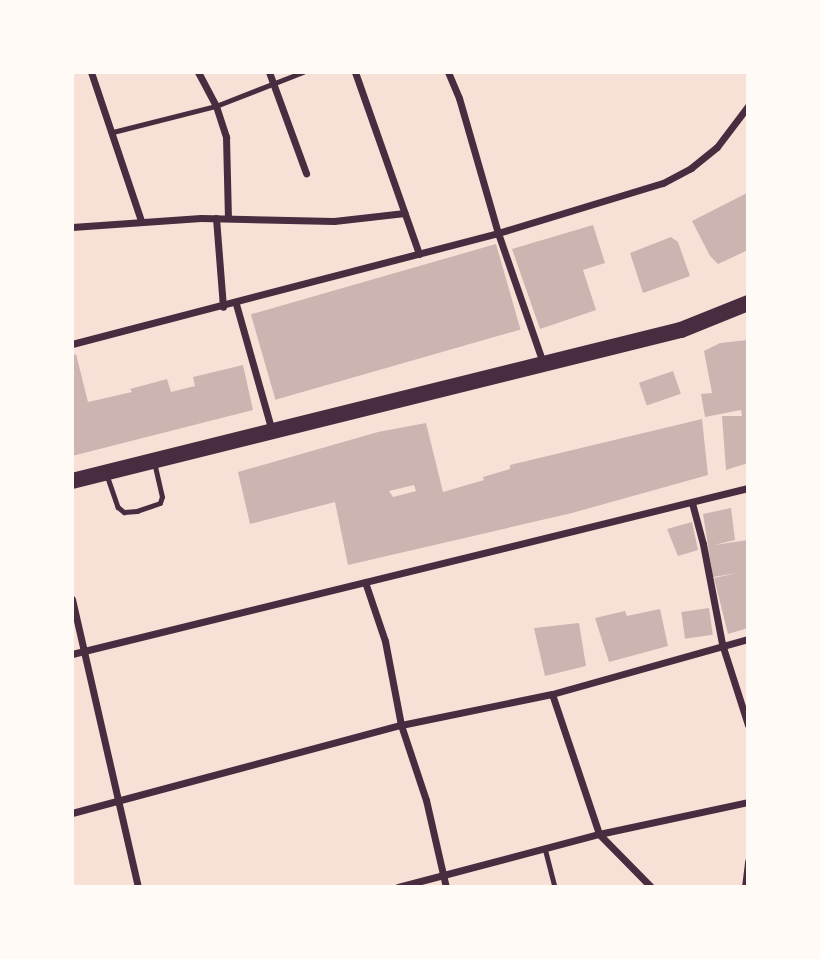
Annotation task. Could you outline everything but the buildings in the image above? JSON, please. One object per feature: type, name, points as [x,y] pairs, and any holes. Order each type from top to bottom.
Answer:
[{"type":"main road","points":[[72,481],[681,330],[748,303]]},
{"type":"street","points":[[90,72],[142,221]]},
{"type":"street","points":[[198,72],[216,106],[226,137],[228,218]]},
{"type":"street","points":[[269,72],[306,173]]},
{"type":"street","points":[[355,72],[419,254]]},
{"type":"street","points":[[449,72],[498,233],[543,363]]},
{"type":"street","points":[[72,344],[236,304],[498,233],[663,183],[691,168],[717,147],[748,106]]},
{"type":"street","points":[[72,227],[216,218],[334,221],[405,212]]},
{"type":"street","points":[[216,218],[223,307]]},
{"type":"street","points":[[236,304],[272,433]]},
{"type":"street","points":[[72,654],[748,488]]},
{"type":"street","points":[[692,503],[703,544],[722,645],[748,725]]},
{"type":"street","points":[[365,582],[385,641],[401,724],[426,800],[446,887]]},
{"type":"street","points":[[72,599],[138,887]]},
{"type":"street","points":[[72,813],[401,724],[552,694],[748,639]]},
{"type":"street","points":[[736,687],[748,692]]},
{"type":"street","points":[[552,694],[599,834],[651,887]]},
{"type":"street","points":[[398,887],[599,834],[748,803]]},
{"type":"street","points":[[745,887],[748,861]]},
{"type":"lane","points":[[113,132],[216,106],[303,72]]},
{"type":"lane","points":[[106,474],[118,507],[124,512],[137,512],[160,503],[162,497],[154,462]]},
{"type":"lane","points":[[545,848],[555,887]]}]
